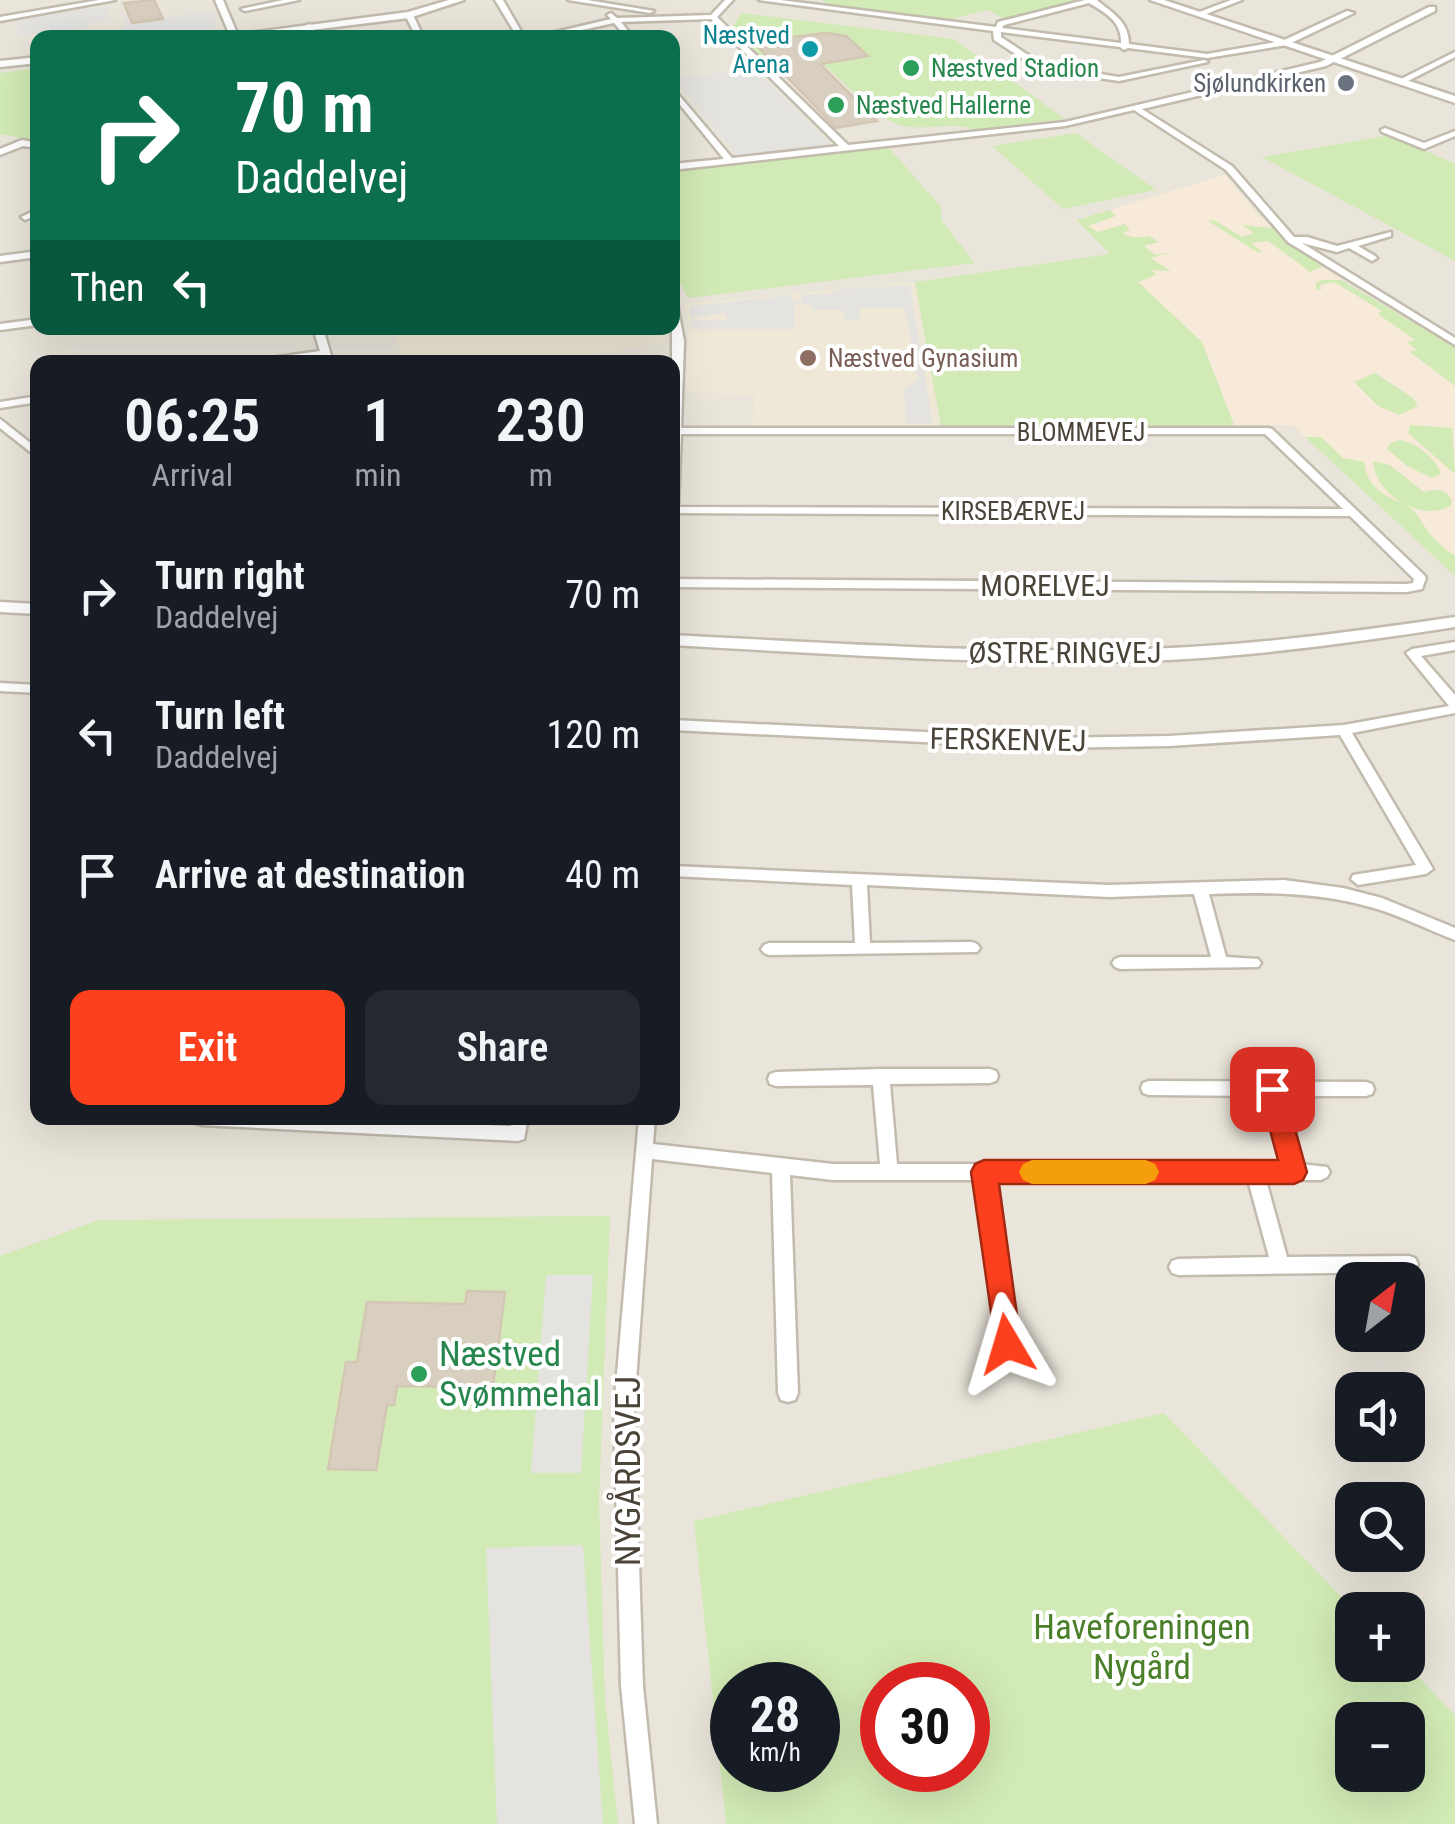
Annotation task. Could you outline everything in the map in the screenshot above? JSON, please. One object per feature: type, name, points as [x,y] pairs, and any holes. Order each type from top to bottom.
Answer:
[{"type":"street","points":[[0,19],[112,0]]},
{"type":"street","points":[[219,0],[232,30]]},
{"type":"street","points":[[245,10],[295,0]]},
{"type":"street","points":[[321,30],[445,0]]},
{"type":"street","points":[[385,17],[410,15],[459,0]]},
{"type":"street","points":[[499,0],[517,30]]},
{"type":"street","points":[[572,0],[669,13]]},
{"type":"street","points":[[570,30],[617,20],[713,17],[729,0]]},
{"type":"street","points":[[763,0],[811,3],[1186,56],[1224,56]]},
{"type":"street","points":[[1124,48],[1126,33],[1118,19],[1092,0],[1001,24],[997,31],[998,38],[1041,67],[1128,79],[1284,44],[1350,13]]},
{"type":"street","points":[[1155,0],[1455,100]]},
{"type":"street","points":[[1198,14],[1238,0]]},
{"type":"street","points":[[606,5],[604,9],[625,30]]},
{"type":"street","points":[[680,166],[1037,128],[1332,60],[1432,9]]},
{"type":"street","points":[[410,15],[418,30]]},
{"type":"street","points":[[713,17],[847,148]]},
{"type":"street","points":[[1399,82],[1455,54]]},
{"type":"street","points":[[1186,56],[1196,64]]},
{"type":"street","points":[[0,64],[30,61]]},
{"type":"street","points":[[1128,79],[1158,97]]},
{"type":"street","points":[[680,99],[730,160]]},
{"type":"street","points":[[1134,107],[1229,168],[1291,240],[1455,342]]},
{"type":"street","points":[[1385,130],[1416,144],[1432,145],[1455,133]]},
{"type":"street","points":[[1442,140],[1455,145]]},
{"type":"street","points":[[0,152],[30,145]]},
{"type":"street","points":[[25,217],[30,215]]},
{"type":"street","points":[[1291,240],[1307,240],[1332,249],[1388,234]]},
{"type":"street","points":[[1350,245],[1372,258]]},
{"type":"street","points":[[0,259],[30,255]]},
{"type":"street","points":[[0,327],[30,323]]},
{"type":"street","points":[[0,405],[30,400]]},
{"type":"street","points":[[0,422],[30,448]]},
{"type":"street","name":"BLOMMEVEJ","points":[[680,431],[1268,431],[1420,578],[1418,586]]},
{"type":"street","name":"KIRSEBÆRVEJ","points":[[680,510],[1353,513]]},
{"type":"street","name":"MORELVEJ","points":[[680,583],[1418,586]]},
{"type":"street","points":[[0,607],[30,609]]},
{"type":"street","name":"ØSTRE RINGVEJ","points":[[680,640],[993,656],[1145,655],[1256,648],[1455,622]]},
{"type":"street","name":"FERSKENVEJ","points":[[680,724],[1049,743],[1169,742],[1344,730],[1455,706],[1412,653],[1455,646]]},
{"type":"street","points":[[0,687],[30,689]]},
{"type":"street","points":[[1344,730],[1426,869],[1358,879]]},
{"type":"street","points":[[680,871],[1034,889],[1284,886],[1343,894],[1409,914],[1455,934]]},
{"type":"street","points":[[859,880],[863,948]]},
{"type":"street","points":[[1200,889],[1220,962]]},
{"type":"street","points":[[769,949],[972,948]]},
{"type":"street","points":[[1120,963],[1253,963]]},
{"type":"street","points":[[881,1076],[889,1172]]},
{"type":"street","points":[[776,1079],[990,1076]]},
{"type":"street","points":[[1149,1088],[1366,1089]]},
{"type":"street","points":[[1272,1089],[1294,1172]]},
{"type":"street","points":[[424,1125],[518,1134],[519,1125]]},
{"type":"street","name":"NYGÅRDSVEJ","points":[[646,1824],[632,1686],[624,1445],[647,1125]]},
{"type":"street","points":[[645,1151],[781,1169],[1322,1172]]},
{"type":"street","points":[[781,1169],[788,1393]]},
{"type":"street","points":[[984,1172],[1007,1344]]},
{"type":"street","points":[[1255,1172],[1280,1266]]},
{"type":"street","points":[[1178,1266],[1335,1265]]},
{"type":"shaded area","points":[[0,0],[1455,0],[1455,1824],[0,1824]]},
{"type":"shaded area","points":[[107,6],[111,21],[91,23],[91,28],[30,30],[30,34],[17,35],[18,19]]},
{"type":"shaded area","points":[[213,11],[216,29],[126,30],[122,15],[128,14],[132,23]]},
{"type":"shaded area","points":[[754,69],[831,145],[738,156],[680,85],[680,78]]},
{"type":"shaded area","points":[[1225,175],[1256,213],[1290,244],[1341,280],[1455,347],[1455,576],[1293,425],[1234,425],[1202,342],[1104,255],[1110,253],[1076,220]]},
{"type":"shaded area","name":"Næstved Gynasium","points":[[915,282],[941,427],[753,426],[754,394],[686,393],[689,323],[684,304]]},
{"type":"shaded area","points":[[910,285],[933,424],[906,423],[904,390],[918,379],[905,308],[861,308],[860,320],[845,320],[842,310],[812,310],[811,304],[794,305],[795,329],[692,329],[689,321],[727,320],[726,313],[690,318],[690,306],[791,295],[793,301],[801,301],[803,294]]},
{"type":"shaded area","points":[[395,335],[664,335],[667,342],[588,355],[401,355]]},
{"type":"shaded area","points":[[546,1275],[593,1275],[581,1473],[531,1473]]},
{"type":"shaded area","points":[[583,1545],[603,1824],[497,1824],[486,1548]]},
{"type":"green space","points":[[821,0],[1084,0],[1007,20],[987,10],[944,21],[835,7]]},
{"type":"green space","name":"Næstved Stadion","points":[[741,13],[954,39],[1065,119],[975,130],[897,124],[870,107],[824,65],[777,72],[732,28]]},
{"type":"green space","points":[[30,69],[30,140],[0,134],[0,73]]},
{"type":"green space","points":[[1076,133],[1156,190],[1063,209],[992,146]]},
{"type":"green space","points":[[1390,135],[1455,164],[1455,261],[1262,157]]},
{"type":"green space","points":[[889,148],[941,207],[942,221],[975,263],[688,298],[680,283],[680,170]]},
{"type":"green space","points":[[1110,210],[1116,216],[1088,226],[1098,232],[1125,224],[1130,230],[1123,233],[1126,235],[1149,236],[1159,242],[1144,246],[1155,255],[1173,252],[1150,258],[1171,271],[1152,270],[1156,275],[1138,282],[1202,342],[1234,425],[941,427],[915,282],[1110,254],[1076,220]]},
{"type":"green space","points":[[1214,220],[1242,237],[1254,233],[1242,225],[1272,228],[1323,267],[1304,274],[1309,271],[1268,241],[1251,243],[1262,252],[1259,253],[1208,221]]},
{"type":"green space","points":[[1341,280],[1455,347],[1455,386],[1410,352],[1417,350],[1407,342],[1415,340],[1378,314],[1382,311],[1334,282],[1319,285],[1322,289],[1316,290],[1316,283]]},
{"type":"green space","points":[[1375,373],[1413,398],[1418,406],[1399,415],[1378,406],[1354,382]]},
{"type":"green space","points":[[1410,425],[1452,428],[1455,474],[1408,433]]},
{"type":"green space","points":[[1305,437],[1321,437],[1343,458],[1364,462],[1373,485],[1412,510],[1434,538],[1455,556],[1455,576]]},
{"type":"green space","points":[[1400,440],[1425,452],[1441,474],[1432,478],[1407,466],[1387,449],[1390,443]]},
{"type":"green space","points":[[1373,461],[1390,465],[1424,492],[1443,492],[1452,501],[1450,506],[1425,511],[1401,502],[1381,484]]},
{"type":"green space","points":[[610,1216],[599,1501],[605,1699],[618,1824],[0,1824],[0,1256],[99,1220]]},
{"type":"green space","name":"Haveforeningen Nygård","points":[[1164,1413],[1337,1592],[1335,1682],[1423,1682],[1455,1715],[1455,1824],[726,1824],[723,1792],[840,1792],[840,1662],[710,1662],[710,1672],[694,1521]]},
{"type":"building","points":[[154,0],[163,19],[132,23],[124,3]]},
{"type":"building","points":[[742,30],[767,40],[826,33],[846,36],[868,56],[820,64],[877,121],[836,128]]},
{"type":"building","name":"Næstved Svømmehal","points":[[467,1291],[505,1292],[493,1387],[397,1386],[394,1405],[387,1405],[376,1470],[328,1469],[346,1362],[357,1362],[367,1302],[465,1304]]},
{"type":"slow traffic","points":[[1032,1172],[1146,1172]]},
{"type":"place","name":"Næstved Arena","points":[[810,49]]},
{"type":"place","name":"Næstved Stadion","points":[[911,68]]},
{"type":"place","name":"Sjølundkirken","points":[[1346,83]]},
{"type":"place","name":"Næstved Hallerne","points":[[836,105]]},
{"type":"place","name":"Næstved Gynasium","points":[[808,358]]},
{"type":"place","name":"Næstved Svømmehal","points":[[419,1374]]},
{"type":"route","points":[[1007,1344],[984,1172],[1294,1172],[1272,1089]]}]
